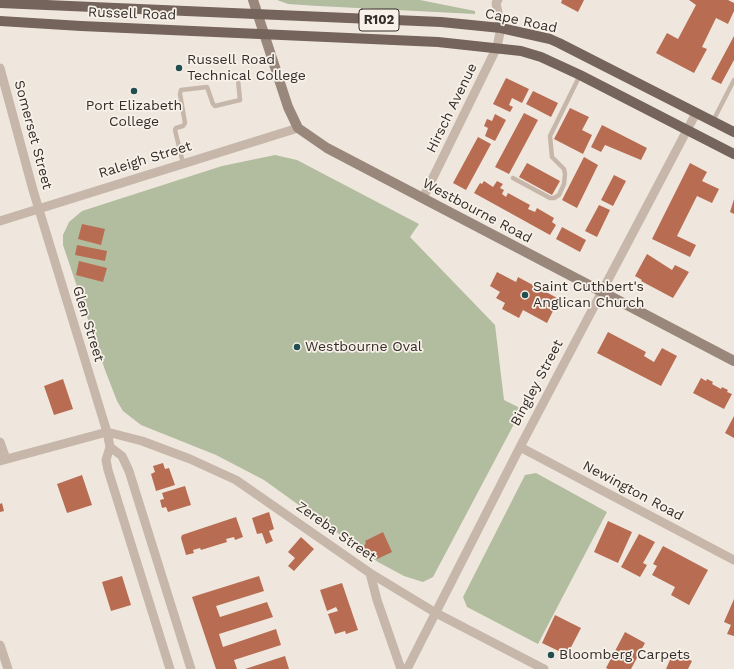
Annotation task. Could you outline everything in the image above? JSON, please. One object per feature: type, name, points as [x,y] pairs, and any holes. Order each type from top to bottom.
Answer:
[{"type":"main road","name":"Russell Road","points":[[0,3],[218,14],[257,14]]},
{"type":"main road","name":"Cape Road","points":[[257,14],[440,22],[501,28],[550,39],[734,132]]},
{"type":"main road","name":"Russell Road","points":[[0,21],[264,34]]},
{"type":"main road","name":"Cape Road","points":[[264,34],[438,42],[521,51],[541,57],[580,75],[734,154]]},
{"type":"street","name":"Westbourne Road","points":[[254,0],[257,14],[288,107],[298,128],[327,148],[734,361]]},
{"type":"street","name":"Hirsch Avenue","points":[[423,198],[498,48],[501,28],[494,1]]},
{"type":"street","name":"Somerset Street","points":[[0,68],[39,209]]},
{"type":"street","name":"Bingley Street","points":[[407,669],[520,447],[696,113]]},
{"type":"street","name":"Raleigh Street","points":[[0,221],[298,128]]},
{"type":"street","name":"Glen Street","points":[[39,209],[107,432],[110,447],[106,460],[108,470],[170,669]]},
{"type":"street","points":[[0,442],[3,460],[107,432]]},
{"type":"street","name":"Zereba Street","points":[[107,432],[160,447],[190,458],[236,480],[370,573],[436,613],[544,669]]},
{"type":"street","points":[[110,447],[122,456],[130,471],[192,669]]},
{"type":"street","name":"Newington Road","points":[[520,447],[734,560]]},
{"type":"street","points":[[370,573],[377,600],[401,669]]},
{"type":"street","points":[[0,645],[8,669]]},
{"type":"lane","points":[[513,178],[550,198],[554,198],[559,195],[564,184],[565,174],[564,168],[552,157],[550,136],[580,75]]},
{"type":"lane","points":[[183,163],[175,130],[176,128],[183,126],[185,123],[180,94],[181,90],[207,87],[215,106],[240,100],[238,80]]},
{"type":"lane","points":[[713,121],[734,80]]},
{"type":"green space","points":[[277,0],[420,0],[475,11],[475,14],[288,4]]},
{"type":"green space","name":"Westbourne Oval","points":[[275,155],[297,160],[419,224],[410,237],[495,325],[504,400],[522,409],[433,577],[423,582],[404,576],[378,562],[264,480],[216,455],[141,425],[123,411],[117,401],[105,370],[63,245],[63,235],[69,222],[82,211],[222,166]]},
{"type":"green space","points":[[536,473],[607,512],[538,644],[467,607],[463,597],[525,475]]},
{"type":"building","points":[[562,0],[584,0],[578,12],[561,3]]},
{"type":"building","points":[[689,0],[728,0],[734,3],[734,11],[728,24],[716,18],[702,47],[707,49],[694,73],[656,53],[667,33],[678,39],[696,5]]},
{"type":"building","points":[[734,36],[734,60],[721,84],[711,79]]},
{"type":"building","points":[[506,78],[529,89],[522,103],[512,98],[509,105],[513,107],[510,112],[493,104]]},
{"type":"building","points":[[533,91],[558,103],[551,117],[526,104]]},
{"type":"building","points":[[570,108],[589,117],[582,130],[592,135],[583,154],[554,139]]},
{"type":"building","points":[[524,113],[538,120],[509,174],[495,167]]},
{"type":"building","points":[[495,114],[506,120],[495,141],[485,136],[488,128],[484,126],[487,119],[492,121]]},
{"type":"building","points":[[602,125],[647,148],[641,160],[605,145],[601,152],[591,147]]},
{"type":"building","points":[[478,137],[491,144],[466,190],[453,183]]},
{"type":"building","points":[[584,157],[598,165],[577,208],[562,200]]},
{"type":"building","points":[[527,163],[560,181],[552,195],[519,177]]},
{"type":"building","points":[[690,163],[707,172],[702,181],[719,189],[712,203],[697,196],[677,236],[696,245],[690,257],[652,239]]},
{"type":"building","points":[[614,175],[626,181],[613,206],[601,200]]},
{"type":"building","points":[[484,181],[493,187],[497,181],[503,184],[500,188],[504,190],[502,194],[506,197],[508,193],[530,205],[528,209],[535,212],[537,208],[554,218],[552,222],[556,225],[550,235],[474,193],[480,183],[482,184]]},
{"type":"building","points":[[734,199],[734,214],[730,212]]},
{"type":"building","points":[[599,205],[610,210],[597,237],[585,231]]},
{"type":"building","points":[[82,224],[105,229],[101,245],[78,239]]},
{"type":"building","points":[[562,227],[586,240],[580,252],[556,239]]},
{"type":"building","points":[[77,245],[107,251],[105,261],[75,255]]},
{"type":"building","points":[[647,254],[672,270],[675,265],[689,272],[673,298],[641,281],[642,280],[635,276]]},
{"type":"building","points":[[79,261],[107,268],[103,282],[76,275]]},
{"type":"building","name":"Saint Cuthbert's Anglican Church","points":[[497,272],[516,282],[518,277],[559,299],[547,323],[523,310],[519,318],[502,309],[505,303],[496,298],[500,292],[490,286]]},
{"type":"building","points":[[608,332],[646,352],[644,356],[654,362],[662,348],[677,356],[661,386],[597,353]]},
{"type":"building","points":[[701,378],[706,381],[707,379],[713,382],[712,384],[721,389],[722,387],[728,390],[727,392],[732,394],[724,409],[693,393]]},
{"type":"building","points":[[63,379],[73,409],[54,415],[44,386]]},
{"type":"building","points":[[734,416],[734,438],[725,433]]},
{"type":"building","points":[[163,463],[165,469],[169,468],[175,485],[156,491],[151,474],[155,472],[153,466]]},
{"type":"building","points":[[82,475],[92,505],[67,513],[57,484]]},
{"type":"building","points":[[185,486],[191,505],[168,512],[166,507],[162,508],[160,500],[164,499],[162,493]]},
{"type":"building","points":[[2,503],[4,511],[0,512],[0,504]]},
{"type":"building","points":[[269,512],[274,529],[269,531],[273,541],[266,544],[262,533],[257,534],[252,518]]},
{"type":"building","points":[[236,517],[243,537],[235,540],[234,537],[226,539],[227,542],[201,550],[200,548],[193,550],[194,553],[186,555],[181,538],[182,535]]},
{"type":"building","points":[[608,521],[632,532],[618,563],[594,552]]},
{"type":"building","points":[[383,532],[392,552],[377,559],[362,549],[366,543],[365,541]]},
{"type":"building","points":[[639,534],[655,542],[643,563],[647,565],[640,577],[621,567]]},
{"type":"building","points":[[301,537],[314,549],[294,571],[288,566],[295,558],[288,552]]},
{"type":"building","points":[[663,546],[708,570],[689,605],[671,595],[675,587],[652,575],[657,566],[653,564]]},
{"type":"building","points":[[122,576],[131,605],[111,611],[102,582]]},
{"type":"building","points":[[259,576],[264,591],[216,606],[220,617],[267,602],[273,617],[219,634],[223,647],[276,629],[281,645],[234,660],[237,669],[216,669],[192,597]]},
{"type":"building","points":[[342,583],[358,630],[346,634],[345,631],[335,634],[328,614],[338,611],[336,607],[327,611],[320,590]]},
{"type":"building","points":[[734,599],[734,636],[727,634],[731,625],[724,622]]},
{"type":"building","points":[[555,615],[581,628],[567,655],[542,643]]},
{"type":"building","points":[[625,632],[645,643],[631,669],[608,669],[606,668]]},
{"type":"building","points":[[673,653],[692,661],[688,669],[666,669]]},
{"type":"building","points":[[285,656],[289,669],[245,669]]},
{"type":"place","name":"Russell Road Technical College","points":[[179,68]]},
{"type":"place","name":"Port Elizabeth College","points":[[134,91]]},
{"type":"place","name":"Saint Cuthbert's Anglican Church","points":[[525,295]]},
{"type":"place","name":"Westbourne Oval","points":[[297,347]]},
{"type":"place","name":"Bloomberg Carpets","points":[[551,655]]}]
